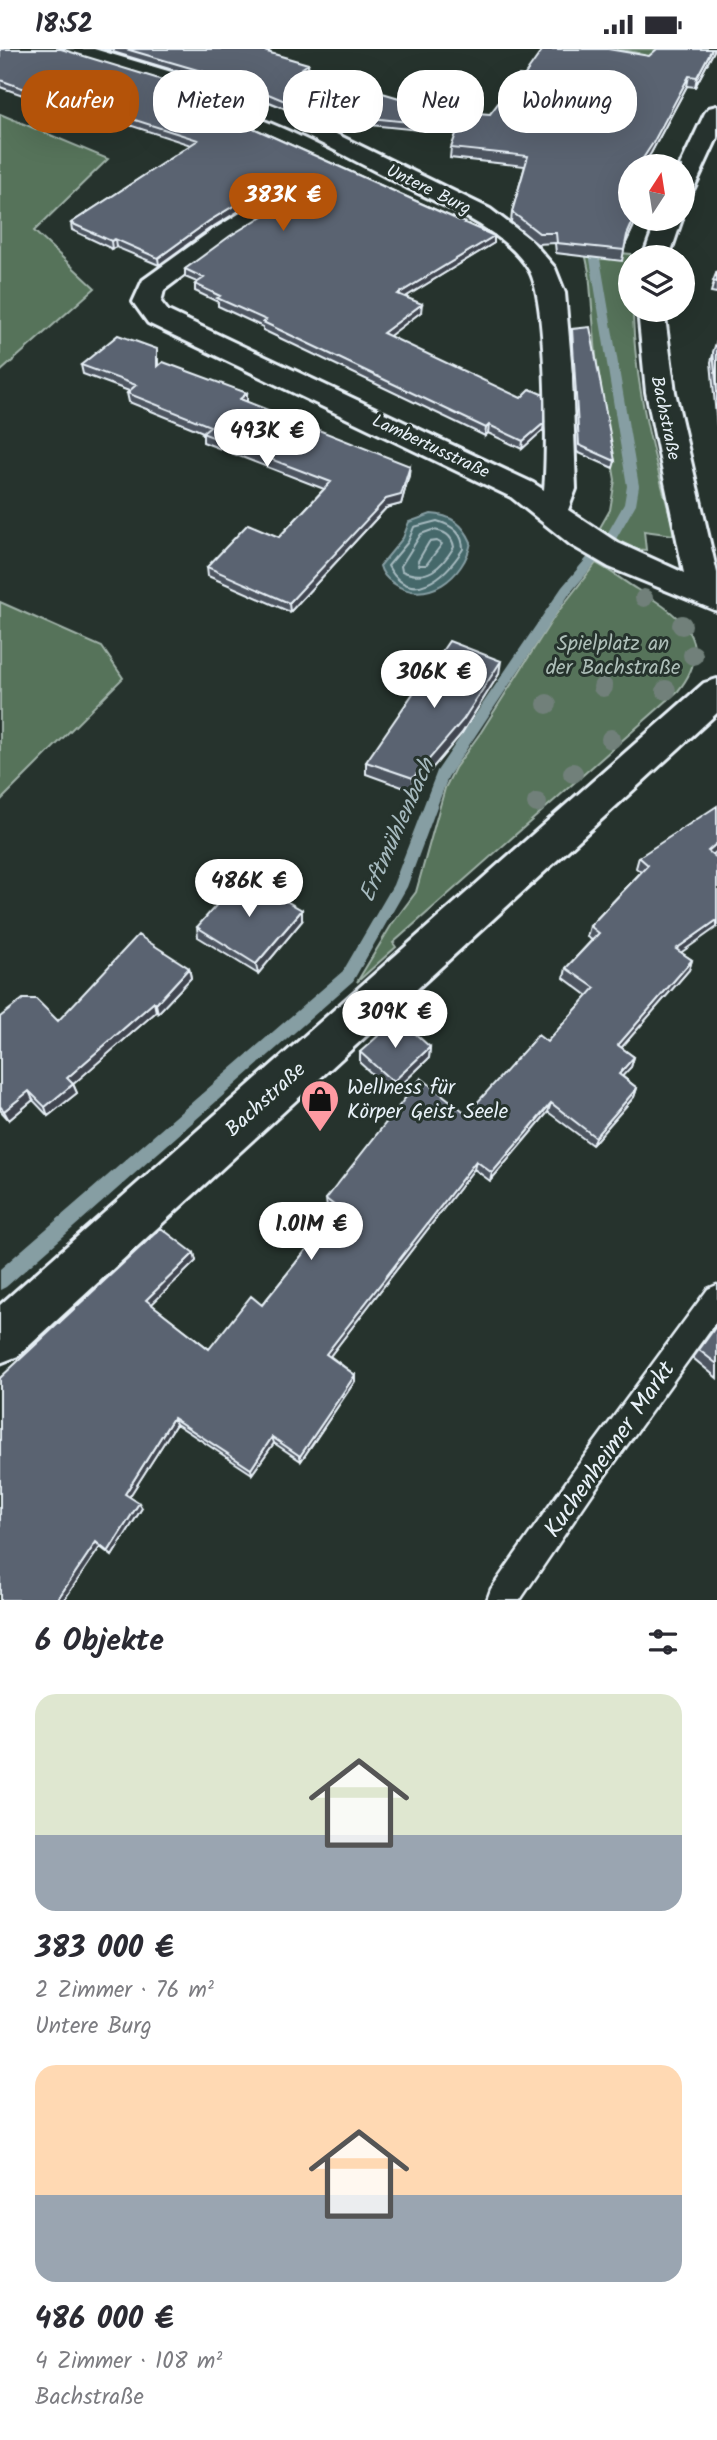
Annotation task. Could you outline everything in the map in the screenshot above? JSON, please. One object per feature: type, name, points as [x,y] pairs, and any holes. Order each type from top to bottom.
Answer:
[{"type":"street","name":"Untere Burg","points":[[71,49],[234,98],[281,116],[481,214],[522,245],[542,268],[552,293],[558,373],[560,489],[552,510]]},
{"type":"street","points":[[695,160],[717,113]]},
{"type":"street","name":"Lambertusstraße","points":[[269,206],[220,236],[152,286],[147,302],[158,317],[522,490],[599,547],[715,597]]},
{"type":"street","name":"Bachstraße","points":[[651,322],[660,394],[692,525]]},
{"type":"street","name":"Lambertusstraße","points":[[692,525],[701,574],[715,597]]},
{"type":"street","name":"Bachstraße","points":[[0,1338],[717,692]]},
{"type":"lane","name":"Kuchenheimer Markt","points":[[502,1600],[594,1467],[717,1299]]},
{"type":"green space","points":[[616,49],[665,49],[631,154],[618,154],[618,193],[599,251],[618,253],[618,322],[633,322],[641,394],[674,530],[673,535],[644,531],[646,550],[630,549],[598,531],[610,510],[615,480],[598,379],[589,272],[581,233],[604,133],[637,133],[637,70],[628,70],[638,53]]},
{"type":"green space","points":[[0,114],[21,123],[21,133],[46,133],[108,159],[34,231],[95,288],[0,372]]},
{"type":"green space","name":"Spielplatz an der Bachstraße","points":[[596,563],[653,599],[679,620],[694,644],[694,658],[689,674],[678,691],[393,943],[396,947],[357,982],[392,924],[416,892],[445,788],[455,768],[554,617]]},
{"type":"green space","points":[[0,602],[102,647],[123,678],[0,801]]},
{"type":"water","points":[[431,514],[445,516],[460,525],[471,542],[467,555],[461,567],[442,585],[418,592],[406,590],[389,580],[380,566],[403,538],[409,522]]},
{"type":"building","points":[[0,49],[61,49],[130,70],[21,70],[21,88],[0,80]]},
{"type":"building","points":[[126,49],[263,49],[308,64],[301,69],[304,70],[283,70],[283,100],[269,94],[269,70],[198,70]]},
{"type":"building","points":[[543,49],[608,49],[649,56],[657,49],[712,49],[697,77],[689,76],[646,154],[618,154],[618,231],[629,231],[625,245],[618,245],[618,249],[557,243],[556,233],[539,233],[512,212],[528,156],[451,148],[456,133],[484,133],[484,114],[490,114],[498,103],[498,133],[637,133],[637,70],[528,70]]},
{"type":"building","points":[[139,73],[153,77],[153,126],[139,121]]},
{"type":"building","points":[[383,93],[397,97],[397,121],[383,119]]},
{"type":"building","points":[[176,133],[264,133],[494,236],[398,294],[422,304],[383,333],[521,398],[530,389],[544,395],[544,423],[523,441],[489,425],[486,428],[263,322],[266,320],[217,298],[220,296],[195,284],[204,278],[185,269],[230,236],[279,206],[284,199],[278,191],[268,188],[258,191],[209,221],[158,258],[71,223],[198,140]]},
{"type":"building","points":[[590,327],[615,461],[579,445],[572,329]]},
{"type":"building","points":[[118,335],[157,349],[157,367],[163,362],[247,393],[240,399],[410,466],[401,495],[386,499],[289,603],[207,567],[248,524],[279,537],[331,482],[202,433],[210,426],[127,393],[136,385],[81,365]]},
{"type":"building","points":[[717,340],[717,390],[713,352]]},
{"type":"building","points":[[449,641],[501,661],[463,720],[413,778],[366,762]]},
{"type":"building","points":[[717,806],[717,843],[708,851],[717,858],[717,920],[676,949],[692,960],[618,1045],[634,1057],[619,1074],[637,1088],[595,1137],[551,1103],[492,1173],[476,1161],[326,1354],[355,1375],[300,1456],[272,1437],[251,1469],[173,1418],[125,1494],[139,1503],[108,1552],[96,1542],[57,1600],[0,1600],[0,1378],[161,1228],[194,1253],[146,1300],[209,1349],[251,1296],[262,1305],[339,1209],[326,1199],[421,1078],[467,1114],[538,1035],[547,1042],[595,988],[566,968],[599,933],[590,926],[648,865],[639,857]]},
{"type":"building","points":[[242,876],[302,910],[256,964],[197,927]]},
{"type":"building","points":[[138,935],[189,968],[156,1004],[154,1002],[67,1078],[73,1084],[45,1107],[29,1091],[4,1111],[0,1106],[0,1017],[23,999],[36,999],[58,1021]]},
{"type":"building","points":[[398,1018],[430,1047],[393,1082],[360,1052]]},
{"type":"building","points":[[717,1325],[717,1364],[699,1350]]},
{"type":"waterway","name":"Erftmühlenbach","points":[[0,1281],[348,976],[400,887],[442,775],[566,590],[612,536],[630,504],[633,486],[592,241]]},
{"type":"place","name":"Wellness für Körper Geist Seele","points":[[320,1133]]}]
